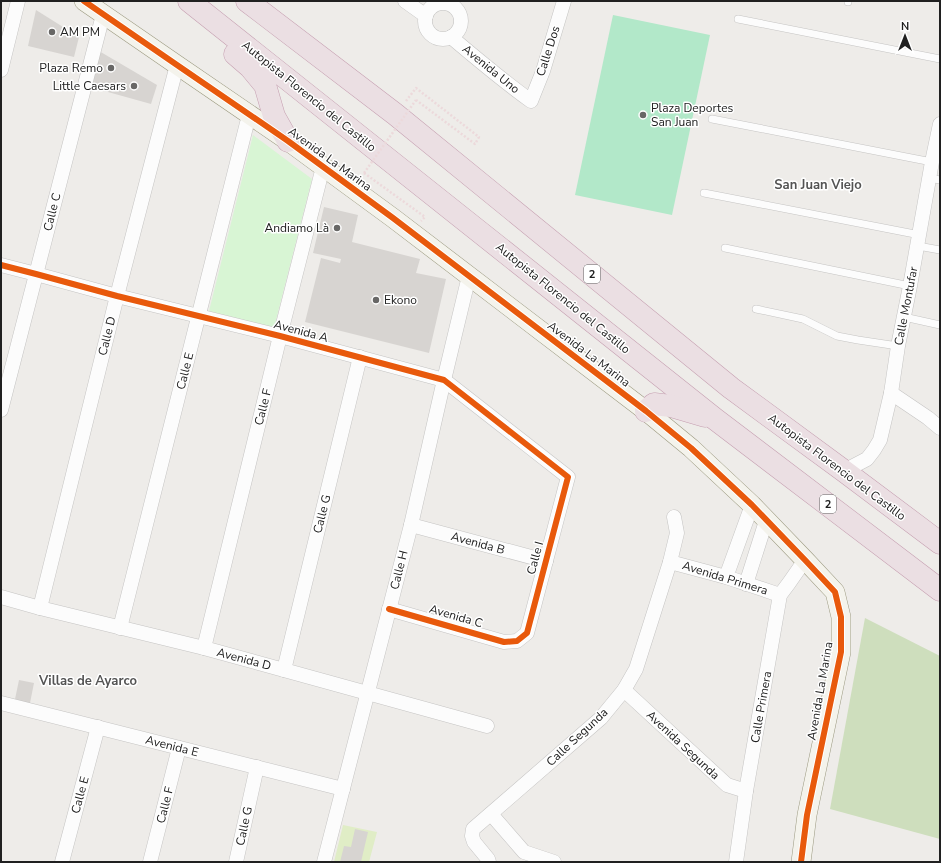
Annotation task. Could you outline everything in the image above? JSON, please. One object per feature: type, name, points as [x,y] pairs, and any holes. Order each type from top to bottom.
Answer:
[{"type":"highway","points":[[182,1],[200,22],[250,67],[266,85],[274,116],[288,141]]},
{"type":"highway","name":"Autopista Florencio del Castillo","points":[[189,1],[715,419],[940,590]]},
{"type":"highway","name":"Autopista Florencio del Castillo","points":[[247,1],[395,114],[731,388],[940,543]]},
{"type":"highway","points":[[646,411],[654,404],[672,406],[715,419]]},
{"type":"street","points":[[1,70],[18,1]]},
{"type":"street","name":"Avenida La Marina","points":[[84,1],[288,141],[393,218],[646,411],[691,448],[752,505],[835,592],[841,617],[841,652],[807,815],[801,862]]},
{"type":"street","points":[[405,1],[426,16]]},
{"type":"street","name":"Calle Dos","points":[[531,101],[543,71],[564,1]]},
{"type":"street","points":[[449,2],[457,10],[461,20],[459,30],[451,37],[444,39],[437,38],[431,35],[427,29],[425,22],[426,16],[431,8],[439,3],[449,2]]},
{"type":"street","name":"Calle C","points":[[1,410],[103,14]]},
{"type":"street","name":"Avenida Uno","points":[[451,37],[489,70],[531,101]]},
{"type":"street","name":"Calle D","points":[[40,608],[176,65]]},
{"type":"street","name":"Calle E","points":[[120,628],[249,115]]},
{"type":"street","name":"Calle Montufar","points":[[844,471],[867,459],[880,440],[891,393],[898,346],[919,240],[934,179],[932,162],[940,124]]},
{"type":"street","name":"Calle F","points":[[204,648],[323,167]]},
{"type":"street","name":"Avenida A","points":[[1,265],[117,296],[280,336],[444,380],[568,477]]},
{"type":"street","name":"Calle H","points":[[324,862],[411,525],[469,276]]},
{"type":"street","name":"Calle G","points":[[284,670],[360,357]]},
{"type":"street","points":[[891,393],[940,428]]},
{"type":"street","name":"Calle I","points":[[517,640],[526,633],[568,477]]},
{"type":"street","points":[[726,578],[752,505]]},
{"type":"street","name":"Calle Segunda","points":[[489,862],[474,842],[472,836],[473,829],[601,718],[624,690],[636,669],[670,562],[677,533],[674,517]]},
{"type":"street","points":[[746,584],[766,521]]},
{"type":"street","name":"Avenida B","points":[[411,525],[546,561]]},
{"type":"street","name":"Calle Primera","points":[[736,862],[746,791],[780,595],[805,560]]},
{"type":"street","name":"Avenida Primera","points":[[670,562],[780,595]]},
{"type":"street","name":"Avenida D","points":[[1,598],[204,648],[487,726]]},
{"type":"street","name":"Avenida C","points":[[389,609],[504,642],[517,640]]},
{"type":"street","name":"Avenida Segunda","points":[[624,690],[727,785],[746,791]]},
{"type":"street","name":"Avenida E","points":[[1,703],[343,789]]},
{"type":"street","name":"Calle E","points":[[62,862],[98,727]]},
{"type":"street","name":"Calle F","points":[[150,862],[179,748]]},
{"type":"street","name":"Calle G","points":[[236,862],[256,767]]},
{"type":"street","points":[[491,814],[524,852],[554,862]]},
{"type":"lane","points":[[738,19],[940,59]]},
{"type":"lane","points":[[712,119],[932,162]]},
{"type":"lane","points":[[704,193],[919,240],[940,250]]},
{"type":"lane","points":[[725,248],[910,286]]},
{"type":"lane","points":[[756,309],[804,319],[837,336],[898,346]]},
{"type":"lane","points":[[904,317],[940,325]]},
{"type":"path","points":[[365,174],[364,173],[416,100],[475,144],[480,137],[416,88],[395,114]]},
{"type":"green space","name":"Plaza Deportes San Juan","points":[[613,15],[710,35],[672,215],[575,195]]},
{"type":"green space","points":[[253,135],[312,179],[274,328],[209,311]]},
{"type":"green space","points":[[865,618],[940,656],[940,839],[830,809]]},
{"type":"green space","points":[[343,825],[377,832],[369,862],[334,862]]},
{"type":"building","name":"AM PM","points":[[36,10],[79,37],[74,57],[28,46]]},
{"type":"building","name":"Plaza Remo","points":[[99,51],[157,85],[151,104],[90,87]]},
{"type":"building","name":"Ekono","points":[[324,207],[358,215],[352,242],[420,259],[416,273],[446,279],[429,353],[305,322],[321,258],[340,263],[341,259],[313,253]]},
{"type":"building","points":[[19,680],[34,683],[29,708],[14,704]]},
{"type":"building","points":[[355,829],[368,832],[361,862],[340,862],[344,846],[351,847]]},
{"type":"cycle path","points":[[84,1],[288,141],[393,218],[646,411],[691,448],[752,505],[835,592],[841,617],[841,652],[807,815],[801,862]]},
{"type":"cycle path","points":[[1,265],[117,296],[280,336],[444,380],[568,477],[527,633],[517,641],[504,642],[389,609]]},
{"type":"place","name":"AM PM","points":[[52,32]]},
{"type":"place","name":"Plaza Remo","points":[[111,68]]},
{"type":"place","name":"Little Caesars","points":[[134,86]]},
{"type":"place","name":"Plaza Deportes San Juan","points":[[643,115]]},
{"type":"place","name":"Andiamo Là","points":[[337,228]]},
{"type":"place","name":"Ekono","points":[[376,300]]},
{"type":"district","name":"San Juan Viejo","points":[[818,185]]},
{"type":"district","name":"Villas de Ayarco","points":[[88,681]]}]
